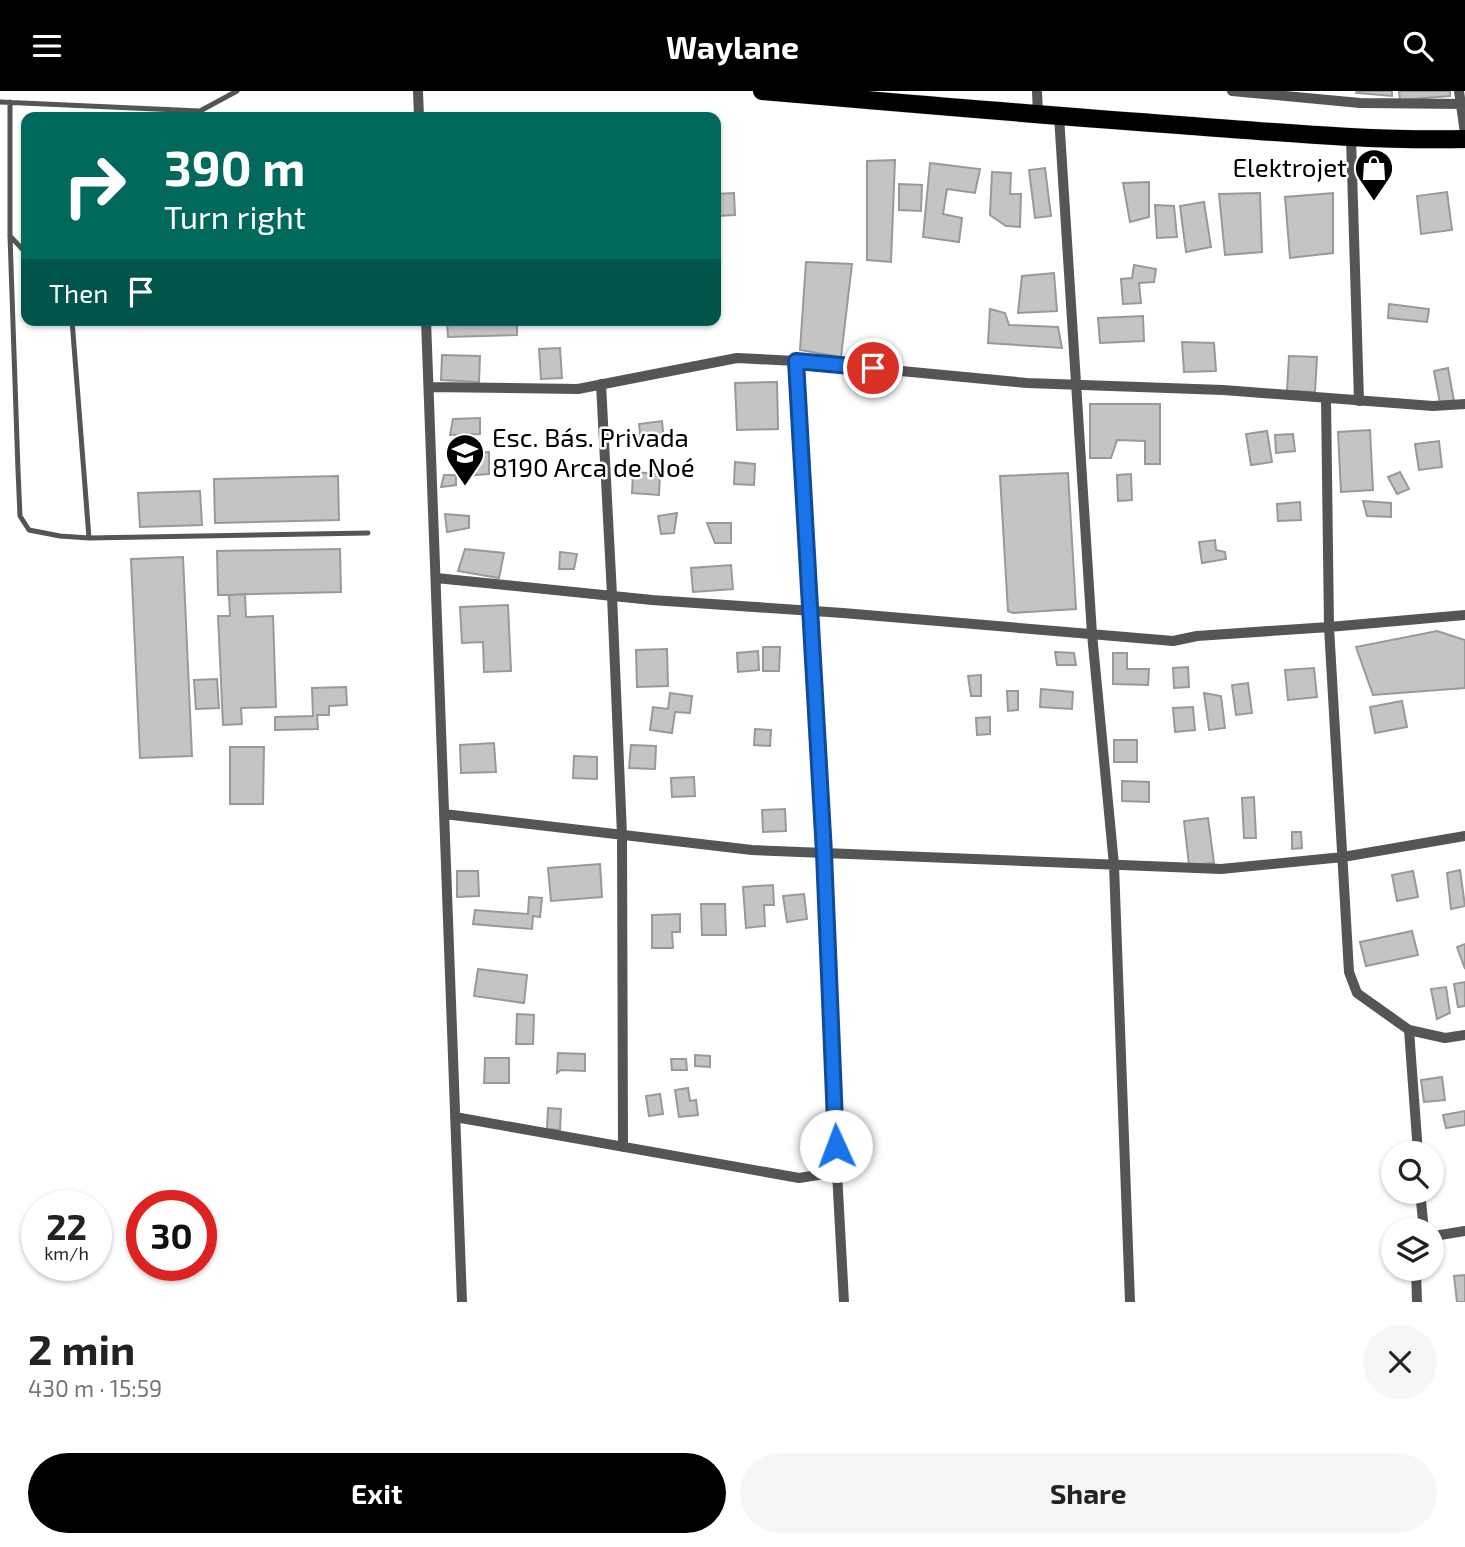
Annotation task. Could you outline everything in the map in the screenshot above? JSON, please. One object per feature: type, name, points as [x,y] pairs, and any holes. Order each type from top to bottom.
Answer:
[{"type":"highway","points":[[762,91],[902,97],[1059,116],[1351,138],[1465,139]]},
{"type":"street","points":[[418,91],[419,112]]},
{"type":"street","points":[[1037,91],[1038,114]]},
{"type":"street","points":[[1232,91],[1360,103],[1463,104]]},
{"type":"street","points":[[1459,91],[1463,104],[1465,133]]},
{"type":"street","points":[[1059,116],[1092,633],[1114,865],[1130,1302]]},
{"type":"street","points":[[1351,138],[1359,401]]},
{"type":"street","points":[[426,326],[461,1302]]},
{"type":"street","points":[[429,387],[578,389],[737,358],[1027,383],[1223,390],[1433,407],[1465,404]]},
{"type":"street","points":[[796,361],[824,853],[844,1302]]},
{"type":"street","points":[[601,384],[621,835],[623,1147]]},
{"type":"street","points":[[1326,398],[1329,627],[1349,972],[1357,993],[1409,1030],[1445,1038],[1465,1035]]},
{"type":"street","points":[[436,579],[1173,641],[1196,636],[1465,615]]},
{"type":"street","points":[[444,814],[751,850],[1221,869],[1343,857],[1465,836]]},
{"type":"street","points":[[1409,1030],[1417,1141]]},
{"type":"street","points":[[455,1117],[799,1178],[837,1172]]},
{"type":"street","points":[[1444,1235],[1465,1231]]},
{"type":"street","points":[[1416,1281],[1417,1302]]},
{"type":"lane","points":[[0,102],[200,111],[237,91]]},
{"type":"lane","points":[[10,102],[10,236],[20,516],[29,530],[89,538],[368,533]]},
{"type":"lane","points":[[10,236],[21,248]]},
{"type":"lane","points":[[72,326],[89,538]]},
{"type":"building","points":[[1392,91],[1392,96],[1356,93]]},
{"type":"building","points":[[1399,91],[1450,91],[1450,96],[1400,100]]},
{"type":"building","points":[[895,160],[891,262],[867,260],[867,161]]},
{"type":"building","points":[[930,163],[980,169],[975,193],[947,189],[943,214],[962,218],[959,242],[923,237]]},
{"type":"building","points":[[1045,168],[1051,216],[1035,218],[1029,170]]},
{"type":"building","points":[[992,172],[1011,173],[1010,194],[1021,194],[1020,227],[1006,226],[990,215]]},
{"type":"building","points":[[1149,182],[1149,217],[1130,222],[1123,183]]},
{"type":"building","points":[[899,184],[922,185],[921,211],[899,210]]},
{"type":"building","points":[[1447,192],[1452,230],[1421,234],[1417,196]]},
{"type":"building","points":[[734,193],[735,215],[721,216],[721,194]]},
{"type":"building","points":[[1260,193],[1262,252],[1225,255],[1219,194]]},
{"type":"building","points":[[1333,193],[1333,253],[1290,258],[1285,197]]},
{"type":"building","points":[[1204,202],[1211,247],[1186,252],[1180,206]]},
{"type":"building","points":[[1155,205],[1174,206],[1177,237],[1157,238]]},
{"type":"building","points":[[806,262],[852,264],[841,357],[800,350]]},
{"type":"building","points":[[1134,265],[1156,269],[1154,282],[1139,283],[1141,303],[1123,304],[1121,279],[1132,278]]},
{"type":"building","points":[[1054,273],[1057,311],[1018,313],[1022,276]]},
{"type":"building","points":[[1389,304],[1429,309],[1427,322],[1388,318]]},
{"type":"building","points":[[990,309],[1005,313],[1009,325],[1058,327],[1062,348],[988,343]]},
{"type":"building","points":[[1143,316],[1144,341],[1100,343],[1098,318]]},
{"type":"building","points":[[447,326],[517,326],[517,335],[448,337]]},
{"type":"building","points":[[1182,342],[1214,343],[1216,371],[1184,372]]},
{"type":"building","points":[[560,348],[562,378],[541,379],[539,349]]},
{"type":"building","points":[[442,355],[480,356],[479,382],[441,380]]},
{"type":"building","points":[[1289,356],[1317,357],[1315,392],[1287,391]]},
{"type":"building","points":[[1448,368],[1454,401],[1440,403],[1434,371]]},
{"type":"building","points":[[777,382],[778,429],[737,430],[735,383]]},
{"type":"building","points":[[1090,404],[1160,404],[1160,464],[1145,464],[1145,441],[1117,440],[1111,458],[1090,458]]},
{"type":"building","points":[[480,418],[480,434],[450,435],[453,419]]},
{"type":"building","points":[[662,421],[664,440],[641,442],[639,424]]},
{"type":"building","points":[[1370,430],[1373,490],[1341,492],[1338,432]]},
{"type":"building","points":[[1267,431],[1272,462],[1251,465],[1246,434]]},
{"type":"building","points":[[1293,434],[1295,451],[1276,453],[1275,435]]},
{"type":"building","points":[[1439,441],[1442,467],[1419,470],[1415,444]]},
{"type":"building","points":[[489,452],[489,474],[462,476],[457,453]]},
{"type":"building","points":[[735,462],[755,464],[754,485],[734,484]]},
{"type":"building","points":[[633,472],[660,474],[659,495],[632,493]]},
{"type":"building","points":[[1400,472],[1409,489],[1397,494],[1388,477]]},
{"type":"building","points":[[1068,473],[1076,609],[1013,613],[1008,611],[1000,476]]},
{"type":"building","points":[[1131,474],[1132,500],[1118,501],[1117,475]]},
{"type":"building","points":[[444,475],[456,475],[456,485],[441,487]]},
{"type":"building","points":[[338,476],[339,520],[215,523],[214,479]]},
{"type":"building","points":[[200,491],[202,525],[140,527],[138,493]]},
{"type":"building","points":[[1363,501],[1391,503],[1391,517],[1367,516]]},
{"type":"building","points":[[1300,502],[1301,520],[1278,521],[1277,504]]},
{"type":"building","points":[[677,513],[674,533],[661,534],[658,516]]},
{"type":"building","points":[[445,514],[469,516],[469,528],[447,532]]},
{"type":"building","points":[[707,523],[731,523],[731,543],[715,543]]},
{"type":"building","points":[[1215,540],[1216,550],[1225,552],[1226,559],[1202,563],[1199,542]]},
{"type":"building","points":[[340,549],[341,592],[218,595],[217,551]]},
{"type":"building","points":[[465,549],[504,553],[499,578],[458,571]]},
{"type":"building","points":[[560,552],[577,554],[574,569],[559,569]]},
{"type":"building","points":[[183,557],[192,756],[140,758],[131,559]]},
{"type":"building","points":[[731,565],[733,589],[693,592],[691,568]]},
{"type":"building","points":[[245,594],[246,617],[273,616],[276,707],[241,708],[242,724],[223,725],[218,616],[230,616],[229,595]]},
{"type":"building","points":[[508,605],[511,671],[484,672],[483,642],[462,643],[460,607]]},
{"type":"building","points":[[1437,631],[1465,640],[1465,688],[1373,695],[1356,647]]},
{"type":"building","points":[[763,647],[780,647],[779,671],[763,671]]},
{"type":"building","points":[[667,649],[668,686],[637,687],[636,650]]},
{"type":"building","points":[[758,651],[759,670],[738,672],[737,653]]},
{"type":"building","points":[[1055,652],[1074,653],[1076,665],[1057,665]]},
{"type":"building","points":[[1113,653],[1127,653],[1127,669],[1149,669],[1148,685],[1113,684]]},
{"type":"building","points":[[1188,667],[1189,687],[1174,688],[1173,668]]},
{"type":"building","points":[[1314,668],[1317,697],[1288,700],[1285,670]]},
{"type":"building","points":[[981,675],[981,696],[971,696],[968,676]]},
{"type":"building","points":[[217,679],[219,708],[196,709],[194,680]]},
{"type":"building","points":[[1248,683],[1252,713],[1236,715],[1232,685]]},
{"type":"building","points":[[346,687],[347,705],[329,706],[329,715],[317,715],[318,729],[275,730],[275,717],[313,716],[312,688]]},
{"type":"building","points":[[1041,689],[1073,692],[1072,709],[1040,707]]},
{"type":"building","points":[[1007,691],[1018,691],[1018,710],[1008,711]]},
{"type":"building","points":[[670,693],[692,696],[690,713],[675,712],[672,733],[650,730],[653,707],[668,709]]},
{"type":"building","points":[[1204,693],[1221,696],[1225,728],[1209,730]]},
{"type":"building","points":[[1402,701],[1407,727],[1375,733],[1370,707]]},
{"type":"building","points":[[1193,707],[1195,730],[1175,732],[1173,708]]},
{"type":"building","points":[[990,717],[990,734],[977,735],[976,718]]},
{"type":"building","points":[[755,729],[771,730],[770,746],[754,745]]},
{"type":"building","points":[[1114,740],[1137,740],[1137,762],[1114,762]]},
{"type":"building","points":[[494,743],[496,772],[461,773],[460,745]]},
{"type":"building","points":[[631,745],[656,746],[655,769],[629,768]]},
{"type":"building","points":[[230,747],[264,747],[263,804],[230,804]]},
{"type":"building","points":[[574,756],[597,757],[597,779],[573,778]]},
{"type":"building","points":[[694,777],[695,796],[672,797],[671,778]]},
{"type":"building","points":[[1122,781],[1149,782],[1149,802],[1122,801]]},
{"type":"building","points":[[1254,797],[1256,838],[1244,838],[1242,798]]},
{"type":"building","points":[[785,809],[786,831],[763,832],[762,810]]},
{"type":"building","points":[[1208,818],[1214,863],[1189,865],[1184,821]]},
{"type":"building","points":[[1292,832],[1301,832],[1302,848],[1292,849]]},
{"type":"building","points":[[600,864],[602,897],[551,901],[548,868]]},
{"type":"building","points":[[1460,870],[1465,906],[1451,909],[1447,873]]},
{"type":"building","points":[[457,871],[478,871],[479,896],[457,897]]},
{"type":"building","points":[[1413,871],[1418,897],[1397,901],[1392,875]]},
{"type":"building","points":[[773,885],[774,905],[764,905],[765,926],[746,928],[743,887]]},
{"type":"building","points":[[804,894],[807,919],[787,922],[783,896]]},
{"type":"building","points":[[529,897],[542,898],[540,917],[533,916],[532,929],[473,924],[475,910],[528,914]]},
{"type":"building","points":[[701,904],[725,904],[726,935],[702,935]]},
{"type":"building","points":[[680,914],[680,932],[672,932],[673,948],[652,948],[652,915]]},
{"type":"building","points":[[1412,931],[1418,955],[1366,966],[1360,942]]},
{"type":"building","points":[[1465,944],[1465,969],[1457,947]]},
{"type":"building","points":[[478,969],[527,975],[524,1003],[474,996]]},
{"type":"building","points":[[1465,982],[1465,1006],[1458,1007],[1454,984]]},
{"type":"building","points":[[1446,987],[1450,1013],[1437,1019],[1431,989]]},
{"type":"building","points":[[517,1014],[534,1015],[533,1044],[516,1044]]},
{"type":"building","points":[[558,1053],[585,1054],[585,1071],[561,1070],[557,1073]]},
{"type":"building","points":[[695,1055],[710,1056],[710,1067],[695,1066]]},
{"type":"building","points":[[485,1058],[509,1058],[509,1083],[484,1083]]},
{"type":"building","points":[[671,1059],[686,1059],[687,1070],[672,1070]]},
{"type":"building","points":[[1442,1077],[1445,1100],[1424,1102],[1421,1080]]},
{"type":"building","points":[[688,1088],[690,1101],[696,1100],[698,1115],[679,1117],[675,1090]]},
{"type":"building","points":[[660,1094],[663,1114],[649,1116],[646,1096]]},
{"type":"building","points":[[548,1108],[561,1109],[560,1130],[547,1129]]},
{"type":"building","points":[[1465,1111],[1465,1125],[1446,1128],[1443,1115]]},
{"type":"building","points":[[1465,1275],[1465,1302],[1457,1302],[1454,1276]]},
{"type":"place","name":"Elektrojet","points":[[1374,202]]},
{"type":"place","name":"Esc. Bás. Privada 8190 Arca de Noé","points":[[465,487]]},
{"type":"route","points":[[836,1146],[824,853],[796,361],[873,368]]}]
